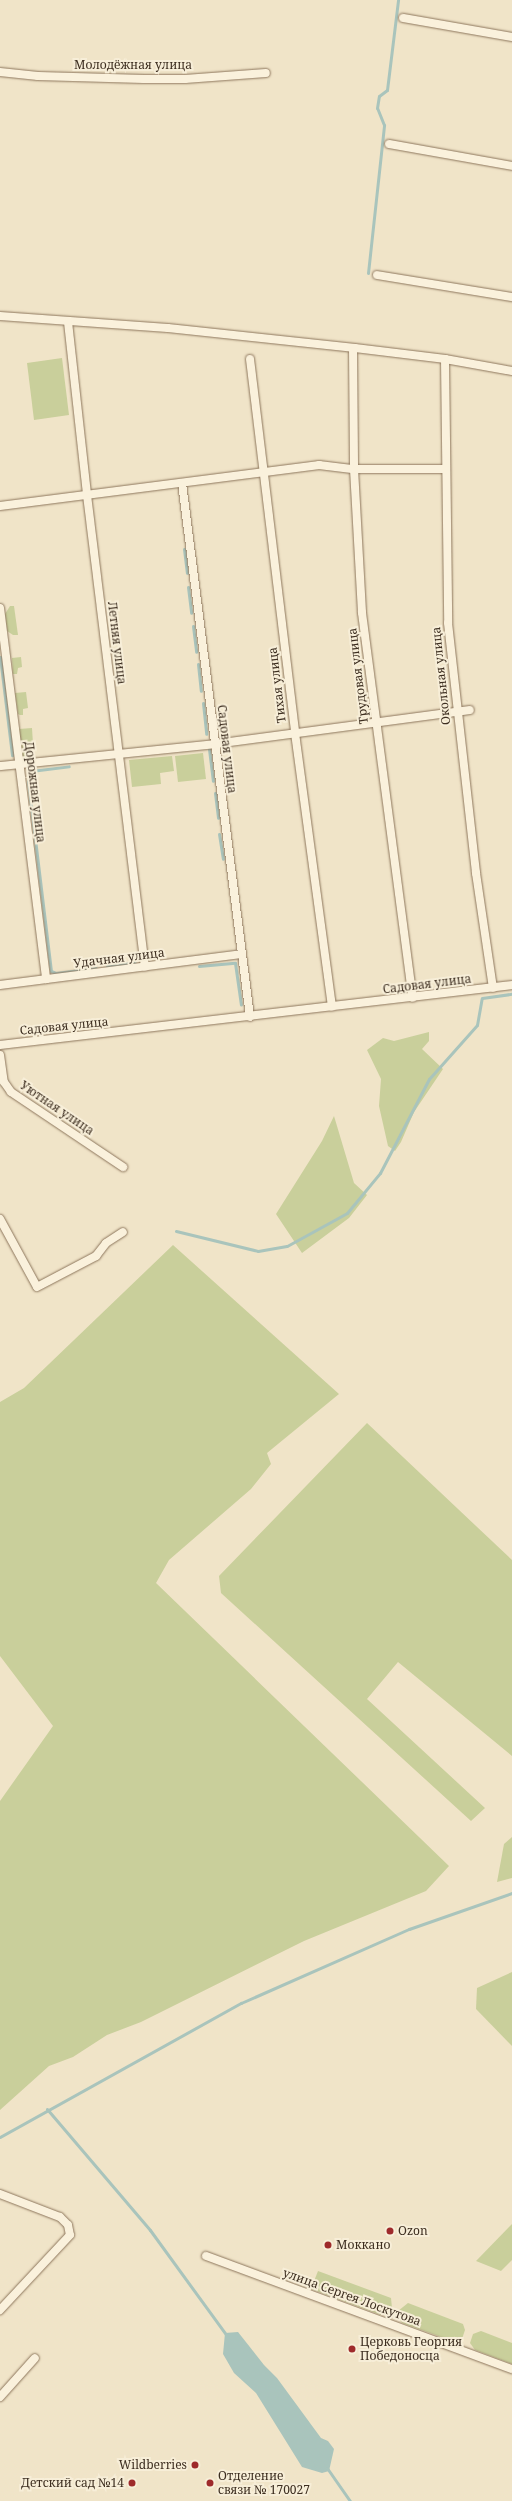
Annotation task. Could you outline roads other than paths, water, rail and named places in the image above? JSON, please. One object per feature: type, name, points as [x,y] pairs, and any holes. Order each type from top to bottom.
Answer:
[{"type":"street","points":[[403,18],[512,37]]},
{"type":"street","name":"Молодёжная улица","points":[[0,72],[38,76],[144,79],[185,79],[266,73]]},
{"type":"street","points":[[389,144],[512,166]]},
{"type":"street","points":[[376,275],[512,296]]},
{"type":"street","points":[[0,316],[168,328],[445,359],[512,371]]},
{"type":"street","name":"Летняя улица","points":[[68,322],[86,495],[145,966]]},
{"type":"street","name":"Трудовая улица","points":[[353,348],[354,469],[362,613],[375,723],[412,998]]},
{"type":"street","name":"Тихая улица","points":[[250,359],[295,733],[332,1007]]},
{"type":"street","name":"Окольная улица","points":[[445,359],[448,623],[456,713],[493,988]]},
{"type":"street","points":[[0,506],[319,465],[354,469],[446,469]]},
{"type":"street","name":"Садовая улица","points":[[182,483],[250,1017]]},
{"type":"street","name":"Дорожная улица","points":[[0,608],[46,979]]},
{"type":"street","points":[[0,766],[119,752],[215,744],[470,710]]},
{"type":"street","name":"Удачная улица","points":[[0,985],[241,954]]},
{"type":"street","name":"Садовая улица","points":[[0,1045],[512,986]]},
{"type":"street","name":"Уютная улица","points":[[0,1055],[4,1082],[11,1092],[123,1166]]},
{"type":"street","points":[[0,1219],[37,1287],[96,1256],[106,1243],[123,1232]]},
{"type":"street","points":[[0,2194],[60,2217],[68,2225],[70,2235],[0,2310]]},
{"type":"street","name":"улица Сергея Лоскутова","points":[[206,2256],[512,2369]]},
{"type":"street","points":[[0,2397],[35,2358]]},
{"type":"water","points":[[238,2332],[264,2365],[277,2378],[321,2438],[328,2441],[334,2449],[329,2471],[322,2473],[302,2467],[256,2393],[234,2373],[223,2354],[225,2333]]},
{"type":"waterway","points":[[368,273],[384,125],[377,108],[379,96],[387,90],[398,0]]},
{"type":"waterway","points":[[184,549],[187,573]]},
{"type":"waterway","points":[[188,587],[191,613]]},
{"type":"waterway","points":[[193,626],[196,652]]},
{"type":"waterway","points":[[0,657],[12,755]]},
{"type":"waterway","points":[[198,664],[201,691]]},
{"type":"waterway","points":[[203,703],[206,734]]},
{"type":"waterway","points":[[209,749],[213,781]]},
{"type":"waterway","points":[[31,771],[69,766]]},
{"type":"waterway","points":[[28,781],[51,971],[56,973],[96,968]]},
{"type":"waterway","points":[[215,793],[218,818]]},
{"type":"waterway","points":[[219,834],[223,859]]},
{"type":"waterway","points":[[107,966],[135,962]]},
{"type":"waterway","points":[[199,966],[235,963],[241,1005]]},
{"type":"waterway","points":[[176,1231],[258,1251],[287,1246],[347,1213],[380,1173],[429,1079],[477,1025],[482,998],[512,994]]},
{"type":"waterway","points":[[0,2137],[241,2003],[409,1929],[512,1893]]},
{"type":"waterway","points":[[47,2109],[150,2230],[227,2336]]},
{"type":"waterway","points":[[327,2468],[350,2501]]},
{"type":"place","name":"Ozon","points":[[390,2231]]},
{"type":"place","name":"Моккано","points":[[328,2245]]},
{"type":"place","name":"Церковь Георгия Победоносца","points":[[352,2349]]},
{"type":"place","name":"Wildberries","points":[[195,2465]]},
{"type":"place","name":"Детский сад №14","points":[[132,2483]]},
{"type":"place","name":"Отделение связи № 170027","points":[[210,2483]]}]
